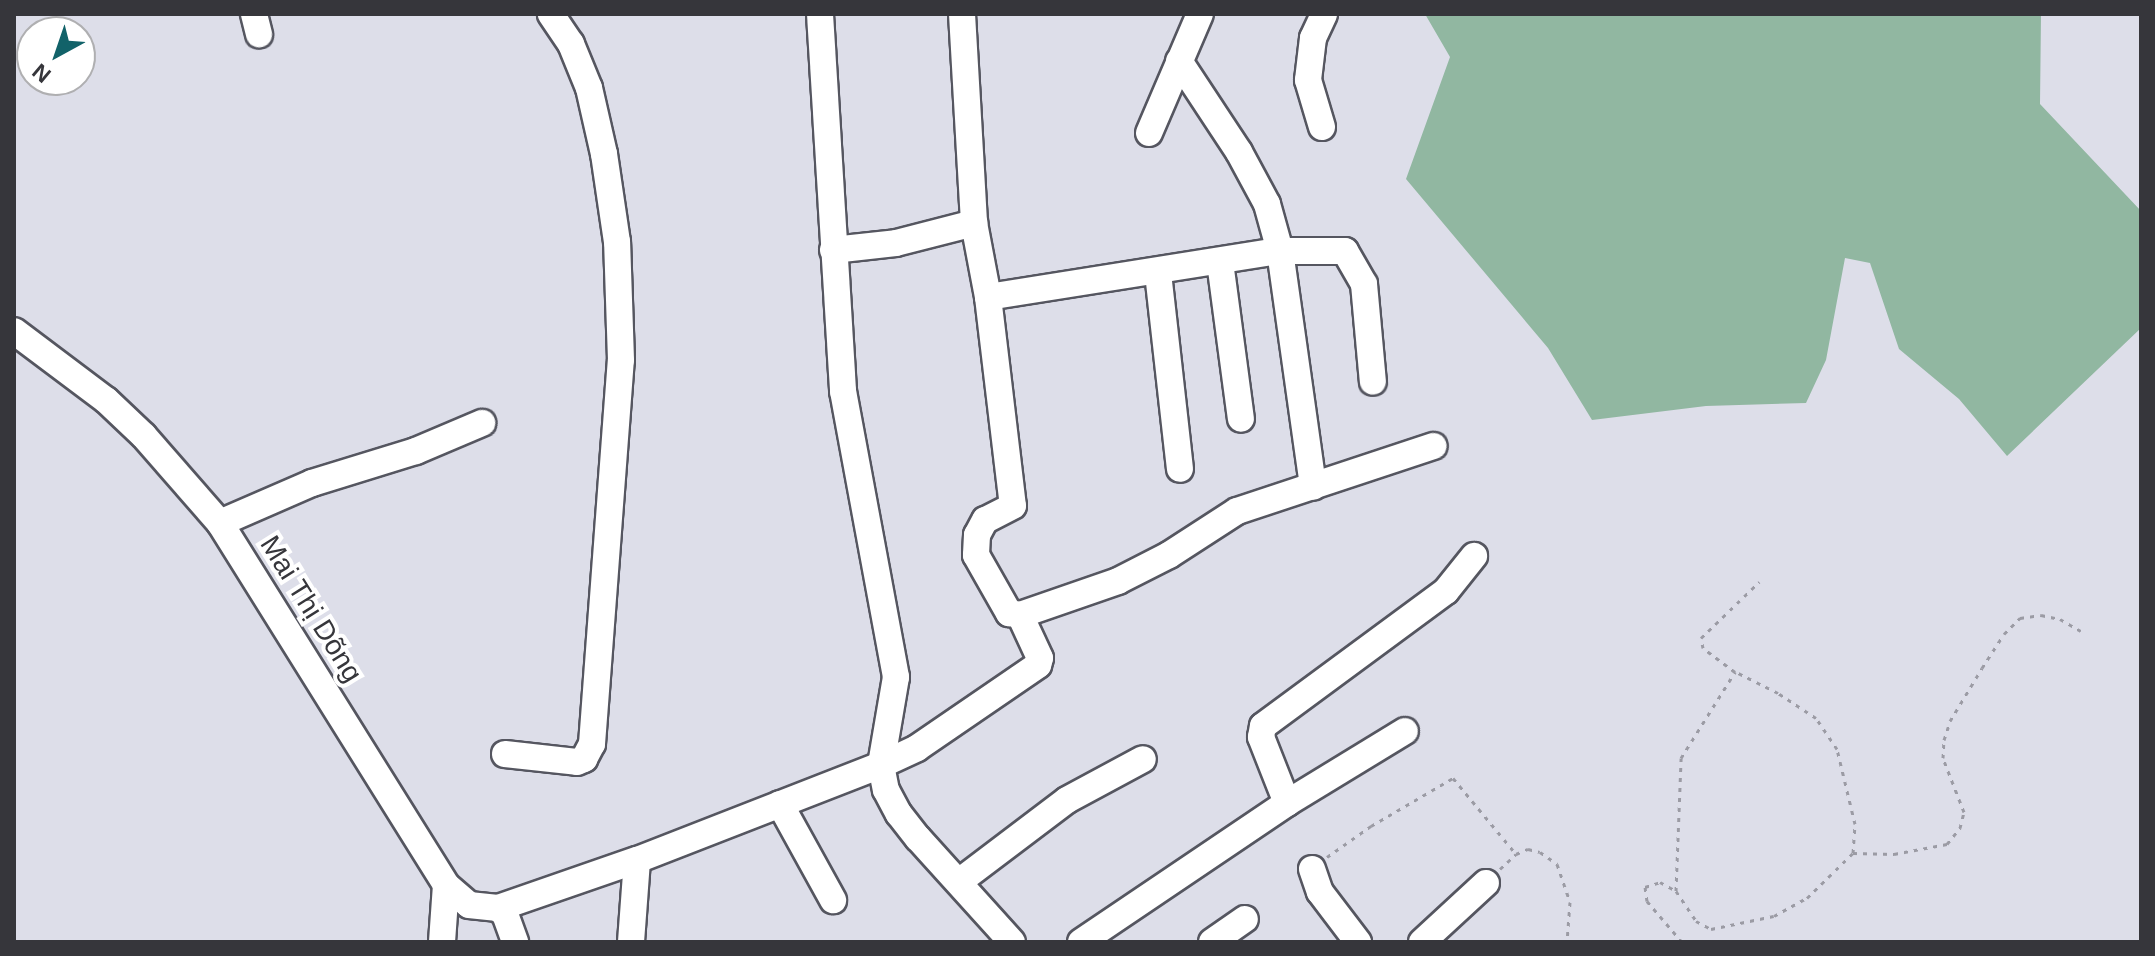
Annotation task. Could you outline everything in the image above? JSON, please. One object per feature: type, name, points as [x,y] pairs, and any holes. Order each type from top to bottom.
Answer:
[{"type":"street","points":[[505,754],[577,762],[584,759],[592,744],[621,360],[617,242],[604,154],[589,88],[571,44],[551,14]]},
{"type":"street","points":[[820,14],[833,250],[849,435],[896,677],[881,765],[886,790],[899,814],[1012,942]]},
{"type":"street","points":[[962,14],[974,223],[988,297],[1013,506],[985,520],[977,535],[976,555],[1009,613],[1020,615],[1118,581],[1169,555],[1221,519],[1434,446]]},
{"type":"street","points":[[1149,133],[1200,14]]},
{"type":"street","points":[[1322,127],[1308,80],[1313,38],[1324,14]]},
{"type":"street","points":[[1179,61],[1254,177],[1267,204],[1280,251],[1313,487]]},
{"type":"street","points":[[833,250],[896,243],[974,223]]},
{"type":"street","points":[[988,297],[1158,273],[1280,251],[1345,251],[1358,267],[1364,284],[1373,382]]},
{"type":"street","points":[[1220,262],[1241,419]]},
{"type":"street","points":[[1158,273],[1180,469]]},
{"type":"street","name":"Mai Thị Dõng","points":[[14,331],[106,400],[144,436],[220,523],[446,885],[469,905],[498,908]]},
{"type":"street","points":[[220,523],[312,483],[416,451],[482,423]]},
{"type":"street","points":[[1287,803],[1261,737],[1263,726],[1446,591],[1474,556]]},
{"type":"street","points":[[498,908],[637,860],[881,765],[947,730],[1038,665],[1040,658],[1020,615]]},
{"type":"street","points":[[1081,942],[1287,803],[1405,731]]},
{"type":"street","points":[[960,881],[1067,800],[1143,759]]},
{"type":"street","points":[[780,804],[833,900]]},
{"type":"street","points":[[631,942],[637,860]]},
{"type":"street","points":[[1312,869],[1313,881],[1358,942]]},
{"type":"street","points":[[1422,942],[1486,883]]},
{"type":"street","points":[[442,942],[446,885]]},
{"type":"street","points":[[498,908],[505,914],[515,942]]},
{"type":"street","points":[[1212,942],[1245,919]]},
{"type":"path","points":[[1682,942],[1647,901],[1645,887],[1660,882],[1676,891],[1696,921],[1711,929],[1788,909],[1834,876],[1853,853],[1855,824],[1837,749],[1816,718],[1778,693],[1735,672],[1703,648],[1701,638],[1759,582]]},
{"type":"path","points":[[1853,853],[1894,854],[1947,844],[1960,828],[1964,812],[1943,758],[1944,740],[1950,721],[1982,668],[2004,634],[2020,618],[2041,615],[2060,619],[2081,631]]},
{"type":"path","points":[[1676,891],[1681,758],[1735,672]]},
{"type":"path","points":[[1312,869],[1371,826],[1453,778],[1516,854]]},
{"type":"path","points":[[1486,883],[1516,854],[1528,849],[1540,852],[1557,864],[1570,902],[1567,942]]},
{"type":"green space","points":[[1425,14],[2041,14],[2040,104],[2141,211],[2141,328],[2007,456],[1959,399],[1899,349],[1870,263],[1845,258],[1826,360],[1806,403],[1706,406],[1592,420],[1548,348],[1406,179],[1450,57]]}]
